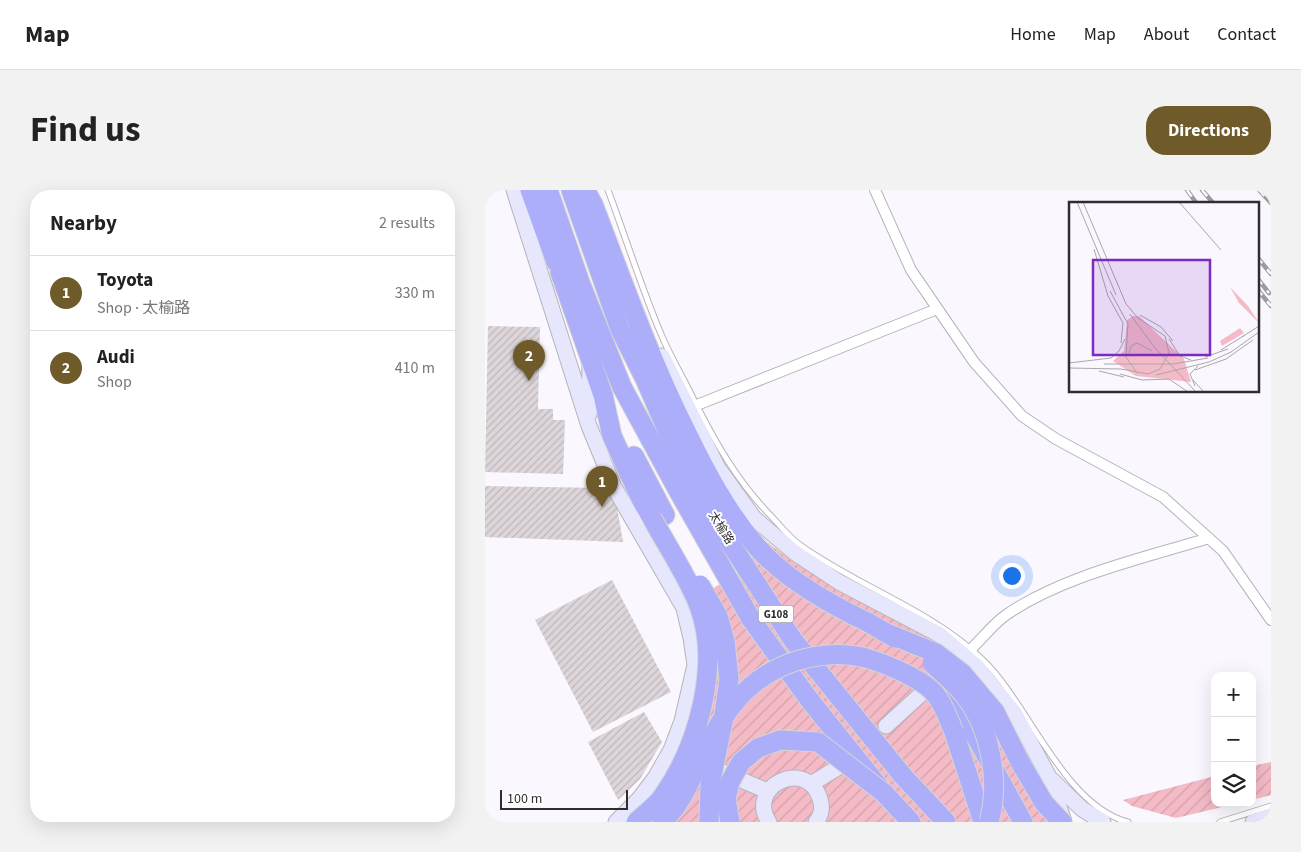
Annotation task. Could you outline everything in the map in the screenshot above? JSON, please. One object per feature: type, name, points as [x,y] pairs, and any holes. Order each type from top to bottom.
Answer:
[{"type":"highway","points":[[530,190],[603,395],[612,436],[642,501],[658,517],[718,616],[725,642],[729,679],[723,722],[710,784],[709,822]]},
{"type":"highway","name":"太榆路","points":[[548,190],[581,284],[622,387],[689,511],[751,619],[808,698],[884,793],[911,822]]},
{"type":"highway","name":"太榆路","points":[[571,190],[620,329],[645,379],[674,446],[710,512],[793,640],[903,776],[946,822]]},
{"type":"highway","points":[[585,190],[593,204],[659,377],[709,479],[758,548],[787,575],[845,612],[925,655],[966,696],[990,750],[994,782],[993,810],[989,822]]},
{"type":"highway","points":[[559,272],[561,228]]},
{"type":"highway","points":[[636,822],[662,797],[689,750],[705,696],[707,650],[699,607],[658,517]]},
{"type":"highway","points":[[884,632],[936,653],[962,673],[995,712],[1019,762],[1044,803],[1063,822]]},
{"type":"highway","points":[[662,822],[671,814],[689,784],[713,734],[732,703],[750,686],[778,667],[815,655],[849,654],[883,663],[909,675],[959,712],[975,735],[1023,822]]},
{"type":"highway","points":[[938,696],[955,732],[983,822]]},
{"type":"highway","points":[[730,822],[726,799],[731,782],[741,762],[757,748],[780,740],[817,742],[884,793]]},
{"type":"main road","points":[[514,190],[589,426],[614,487],[684,608],[695,665],[682,721],[671,750],[653,822]]},
{"type":"main road","points":[[595,190],[666,367],[718,468],[754,518],[795,553],[839,582],[940,635],[967,652],[1015,714],[1050,779],[1063,822]]},
{"type":"main road","points":[[589,426],[590,358]]},
{"type":"main road","points":[[886,726],[967,652]]},
{"type":"main road","points":[[671,750],[767,791]]},
{"type":"main road","points":[[616,822],[639,800],[655,778],[671,750]]},
{"type":"main road","points":[[811,784],[837,768]]},
{"type":"main road","points":[[769,822],[763,808],[767,791],[774,784],[793,777],[811,784],[821,800],[821,810],[816,822]]},
{"type":"main road","points":[[1050,779],[1082,810],[1103,822]]},
{"type":"main road","points":[[1253,822],[1271,816]]},
{"type":"street","points":[[875,190],[911,270],[974,362],[1022,416],[1056,439],[1163,497],[1223,551],[1271,620]]},
{"type":"street","points":[[697,405],[937,309]]},
{"type":"street","points":[[967,652],[1005,616],[1045,594],[1090,574],[1209,538]]},
{"type":"lane","points":[[608,190],[661,334],[716,444],[752,497],[797,544],[839,572],[942,626],[967,652],[990,668],[1060,769],[1089,799],[1116,819],[1128,822]]},
{"type":"lane","points":[[1220,822],[1271,806]]},
{"type":"shaded area","points":[[709,499],[745,519],[767,542],[796,564],[938,637],[1054,822],[671,822],[693,794],[712,694],[712,589],[752,564]]},
{"type":"shaded area","points":[[1271,762],[1271,795],[1256,799],[1256,765]]},
{"type":"shaded area","points":[[1211,777],[1211,807],[1222,807],[1176,818],[1132,806],[1123,800]]},
{"type":"building","points":[[488,326],[540,327],[538,409],[553,409],[553,420],[565,420],[563,474],[485,472]]},
{"type":"building","points":[[485,486],[607,488],[616,502],[623,542],[485,537]]},
{"type":"building","points":[[612,580],[671,692],[593,732],[535,620]]},
{"type":"building","points":[[644,712],[662,742],[640,779],[618,800],[588,742]]},
{"type":"railway","points":[[1187,190],[1196,202]]},
{"type":"railway","points":[[1202,190],[1212,202]]},
{"type":"railway","points":[[1259,190],[1271,203]]},
{"type":"railway","points":[[1259,259],[1271,274]]},
{"type":"railway","points":[[1259,280],[1269,293]]},
{"type":"railway","points":[[1259,291],[1271,306]]},
{"type":"place","name":"Audi","points":[[529,381]]},
{"type":"place","name":"Toyota","points":[[602,507]]}]
